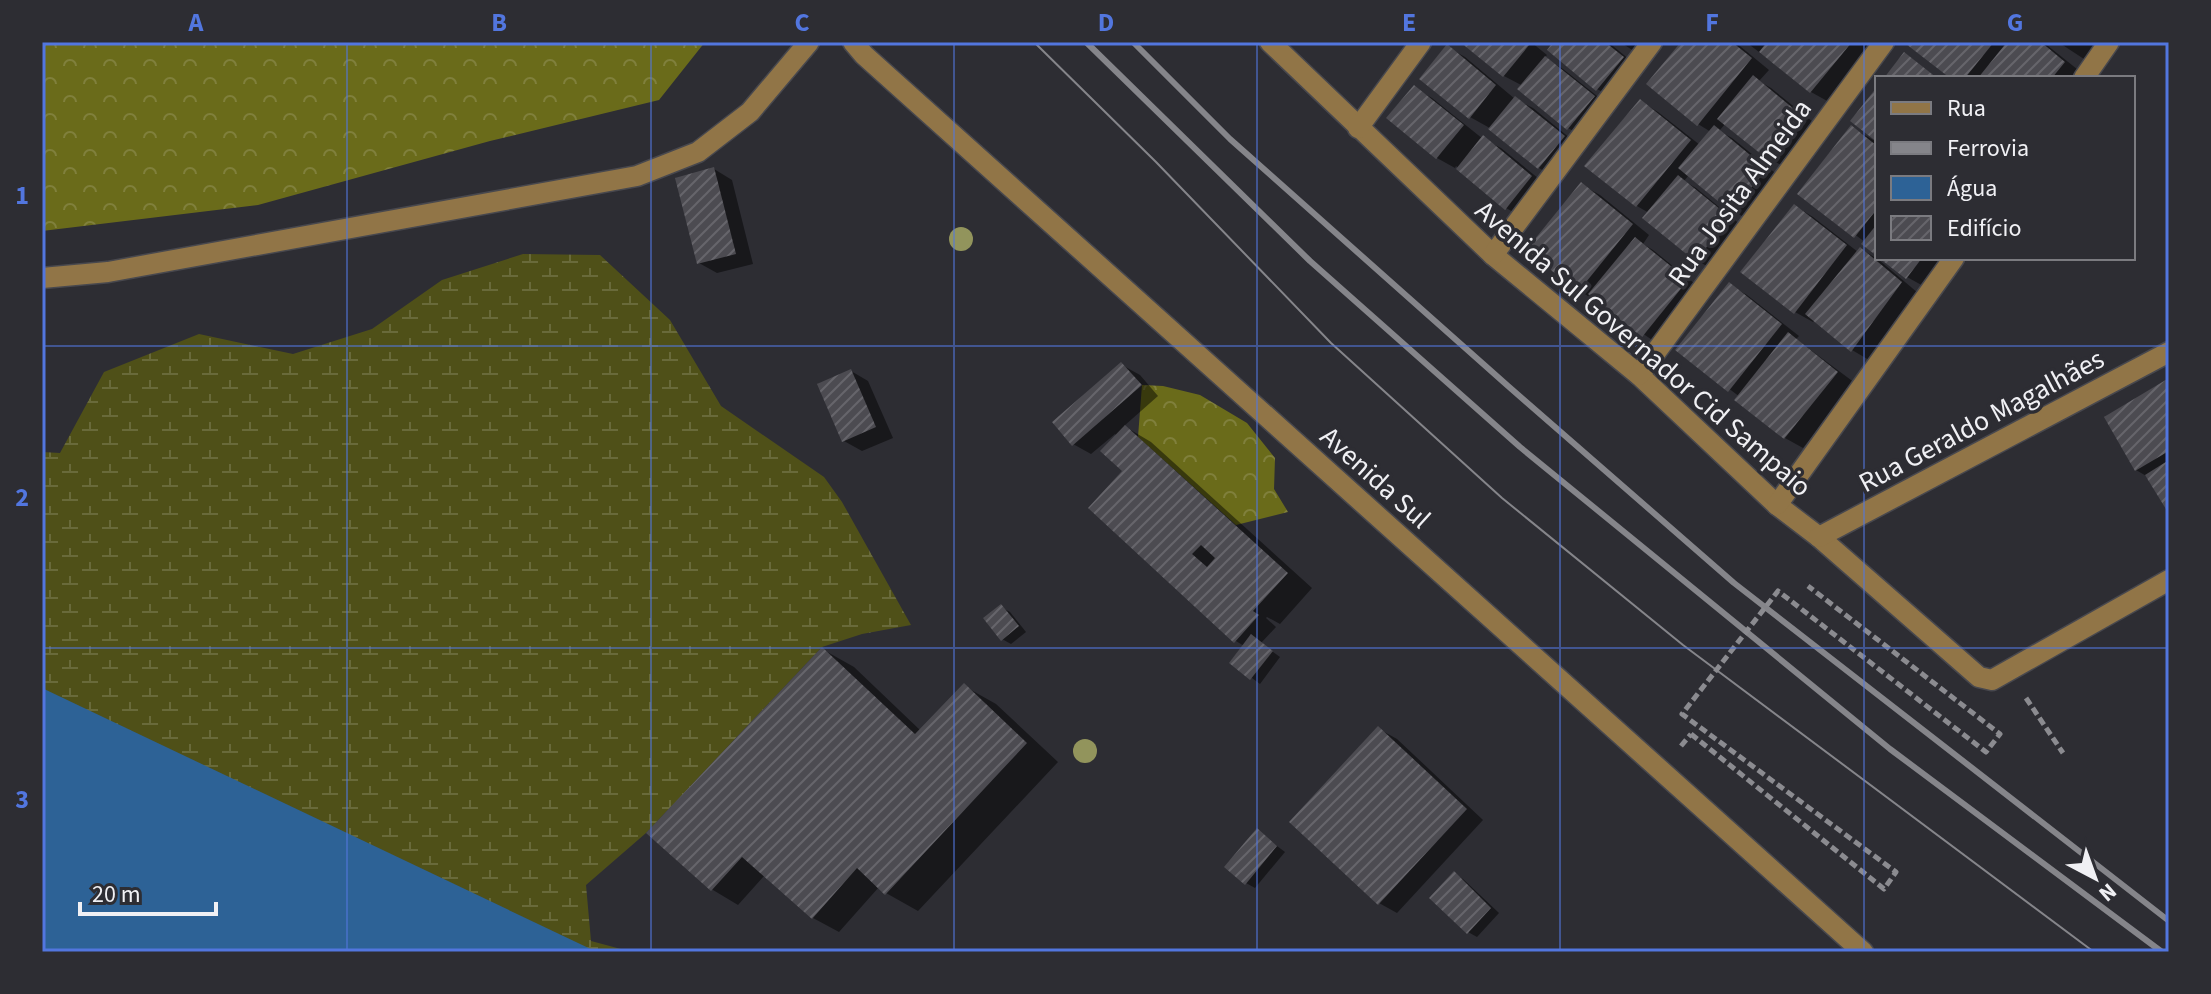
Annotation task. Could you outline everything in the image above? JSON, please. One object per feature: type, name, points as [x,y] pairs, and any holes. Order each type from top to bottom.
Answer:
[{"type":"street","points":[[42,278],[108,272],[637,176],[698,152],[750,112],[809,42]]},
{"type":"street","name":"Avenida Sul","points":[[853,42],[1863,952]]},
{"type":"street","name":"Avenida Sul Governador Cid Sampaio","points":[[1270,42],[1493,255],[1639,375],[1777,505],[1819,537],[1979,677],[2000,676]]},
{"type":"street","points":[[1358,128],[1421,42]]},
{"type":"street","points":[[1493,255],[1652,42]]},
{"type":"street","name":"Rua Josita Almeida","points":[[1639,375],[1884,42]]},
{"type":"street","points":[[2085,76],[2109,42]]},
{"type":"street","points":[[1777,505],[1953,260]]},
{"type":"street","name":"Rua Geraldo Magalhães","points":[[1819,537],[2169,352]]},
{"type":"street","points":[[2000,676],[2169,580]]},
{"type":"path","points":[[1691,734],[1884,889],[1896,872],[1682,714],[1778,591],[1986,752],[2000,734],[1808,586]]},
{"type":"path","points":[[2000,676],[2063,753]]},
{"type":"green space","points":[[42,42],[705,42],[659,100],[490,141],[258,205],[42,231]]},
{"type":"green space","points":[[523,254],[600,255],[670,320],[721,406],[824,477],[842,502],[911,625],[862,634],[822,647],[646,833],[586,885],[591,941],[632,952],[399,952],[42,787],[42,452],[60,453],[104,372],[199,334],[293,354],[372,329],[442,280]]},
{"type":"green space","points":[[1142,385],[1163,386],[1200,395],[1247,423],[1275,458],[1274,489],[1288,512],[1236,525],[1138,437]]},
{"type":"water","points":[[42,688],[597,952],[42,952]]},
{"type":"building","points":[[1460,42],[1528,42],[1530,44],[1503,77]]},
{"type":"building","points":[[1553,42],[1605,42],[1624,57],[1596,91],[1547,50]]},
{"type":"building","points":[[1681,42],[1732,42],[1752,58],[1697,126],[1646,84]]},
{"type":"building","points":[[1767,42],[1852,42],[1810,93],[1759,52]]},
{"type":"building","points":[[1994,42],[1967,76],[1947,76],[1906,44]]},
{"type":"building","points":[[2007,42],[2041,42],[2065,62],[2054,76],[1980,76]]},
{"type":"building","points":[[1447,44],[1496,85],[1469,119],[1419,79]]},
{"type":"building","points":[[1904,52],[1934,76],[1886,76]]},
{"type":"building","points":[[1545,56],[1595,96],[1567,130],[1517,89]]},
{"type":"building","points":[[1753,75],[1806,119],[1771,162],[1717,119]]},
{"type":"building","points":[[1414,85],[1464,125],[1436,159],[1386,118]]},
{"type":"building","points":[[1875,90],[1875,140],[1850,121]]},
{"type":"building","points":[[1515,96],[1565,136],[1538,169],[1488,129]]},
{"type":"building","points":[[1640,99],[1691,140],[1636,207],[1584,166]]},
{"type":"building","points":[[1714,125],[1767,169],[1731,212],[1678,168]]},
{"type":"building","points":[[1851,125],[1875,144],[1875,212],[1854,238],[1797,194]]},
{"type":"building","points":[[1483,135],[1532,176],[1505,210],[1456,169]]},
{"type":"building","points":[[714,167],[736,254],[697,264],[675,178]]},
{"type":"building","points":[[1678,175],[1731,218],[1695,261],[1642,218]]},
{"type":"building","points":[[1581,182],[1633,224],[1578,292],[1526,250]]},
{"type":"building","points":[[1794,204],[1847,245],[1794,314],[1740,272]]},
{"type":"building","points":[[1875,226],[1875,254],[1861,244]]},
{"type":"building","points":[[1635,237],[1688,280],[1642,337],[1588,294]]},
{"type":"building","points":[[1860,247],[1902,282],[1851,352],[1805,314]]},
{"type":"building","points":[[1882,260],[1920,260],[1906,279]]},
{"type":"building","points":[[1729,282],[1782,324],[1728,392],[1675,350]]},
{"type":"building","points":[[1788,332],[1838,372],[1784,439],[1734,400]]},
{"type":"building","points":[[1121,362],[1142,385],[1072,446],[1052,422]]},
{"type":"building","points":[[851,369],[876,427],[842,442],[817,384]]},
{"type":"building","points":[[2169,378],[2169,451],[2135,471],[2104,417]]},
{"type":"building","points":[[1125,425],[1288,573],[1253,611],[1259,615],[1234,643],[1088,508],[1122,471],[1100,451]],"holes":[[[1201,545],[1215,558],[1207,567],[1192,554]]]},
{"type":"building","points":[[2169,460],[2169,514],[2145,475]]},
{"type":"building","points":[[1001,604],[1019,626],[1001,641],[983,618]]},
{"type":"building","points":[[1251,634],[1273,651],[1250,680],[1229,663]]},
{"type":"building","points":[[822,647],[915,734],[964,683],[1027,743],[885,895],[857,868],[812,919],[742,857],[711,891],[646,833]]},
{"type":"building","points":[[1378,726],[1467,809],[1378,905],[1289,822]]},
{"type":"building","points":[[1257,828],[1277,846],[1245,885],[1224,867]]},
{"type":"building","points":[[1454,871],[1491,908],[1467,934],[1429,898]]},
{"type":"tram line","points":[[1034,42],[1156,162],[1331,343],[1502,498],[1683,645],[2094,952]]},
{"type":"railway","points":[[1086,42],[1310,261],[1520,447],[1890,749],[2162,952]]},
{"type":"railway","points":[[1133,42],[1230,139],[1734,583],[2169,921]]}]
